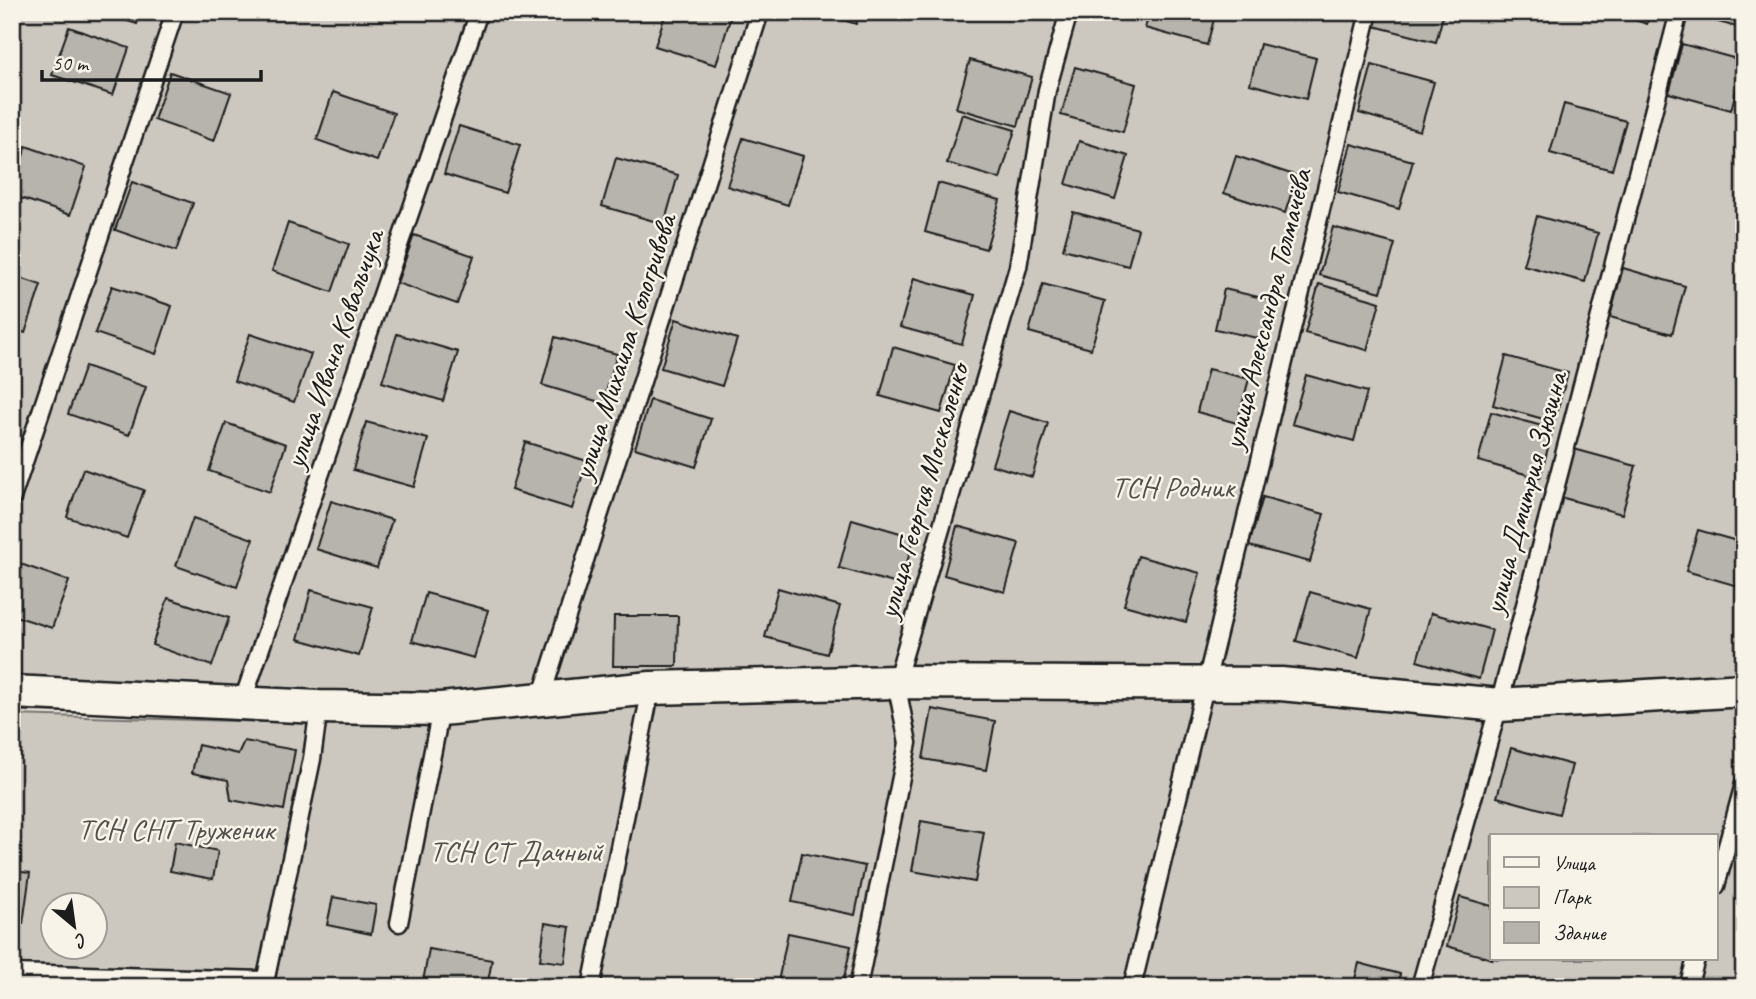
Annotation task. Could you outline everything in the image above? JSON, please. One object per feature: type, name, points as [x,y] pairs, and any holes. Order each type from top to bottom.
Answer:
[{"type":"street","points":[[12,692],[320,707],[441,709],[651,688],[897,682],[1281,684],[1499,705],[1744,690]]},
{"type":"lane","points":[[12,498],[175,12]]},
{"type":"lane","name":"улица Ивана Ковальчука","points":[[242,703],[479,12]]},
{"type":"lane","name":"улица Михаила Кологривова","points":[[541,698],[760,12]]},
{"type":"lane","name":"улица Георгия Москаленко","points":[[858,987],[908,743],[897,682],[1018,267],[1047,90],[1069,12]]},
{"type":"lane","name":"улица Александра Толмачёва","points":[[1132,987],[1369,12]]},
{"type":"lane","name":"улица Дмитрия Зюзина","points":[[1420,987],[1499,705],[1679,12]]},
{"type":"lane","points":[[590,987],[651,688]]},
{"type":"lane","points":[[12,973],[265,984],[320,707]]},
{"type":"lane","points":[[398,923],[441,709]]},
{"type":"lane","points":[[1718,879],[1744,784]]},
{"type":"lane","points":[[1688,987],[1696,960]]},
{"type":"green space","name":"ТСН Родник","points":[[12,12],[1744,12],[1744,987],[274,987],[328,715],[12,711]]},
{"type":"green space","name":"ТСН СНТ Труженик","points":[[12,715],[309,723],[256,987],[12,987]]},
{"type":"building","points":[[99,12],[141,12],[137,24]]},
{"type":"building","points":[[666,12],[718,12],[731,16],[716,65],[655,46]]},
{"type":"building","points":[[819,12],[860,12],[856,24]]},
{"type":"building","points":[[1150,12],[1216,12],[1207,45],[1145,28]]},
{"type":"building","points":[[1378,12],[1444,12],[1436,42],[1374,26]]},
{"type":"building","points":[[1611,12],[1650,12],[1647,24]]},
{"type":"building","points":[[1685,12],[1744,12],[1744,29],[1685,13]]},
{"type":"building","points":[[69,27],[129,48],[113,95],[52,75]]},
{"type":"building","points":[[1260,44],[1316,58],[1306,99],[1250,84]]},
{"type":"building","points":[[1682,44],[1744,61],[1731,110],[1669,93]]},
{"type":"building","points":[[970,60],[1032,77],[1018,126],[956,108]]},
{"type":"building","points":[[1372,65],[1434,82],[1420,131],[1359,113]]},
{"type":"building","points":[[1075,67],[1136,84],[1123,132],[1061,115]]},
{"type":"building","points":[[170,72],[231,93],[214,141],[154,120]]},
{"type":"building","points":[[333,92],[394,113],[377,161],[317,140]]},
{"type":"building","points":[[1564,104],[1626,121],[1612,170],[1550,153]]},
{"type":"building","points":[[962,114],[1015,130],[1000,179],[947,163]]},
{"type":"building","points":[[459,126],[520,145],[505,193],[444,174]]},
{"type":"building","points":[[743,138],[803,156],[788,205],[727,186]]},
{"type":"building","points":[[1079,141],[1128,156],[1115,199],[1066,184]]},
{"type":"building","points":[[1351,144],[1413,161],[1399,209],[1338,192]]},
{"type":"building","points":[[26,146],[86,167],[70,215],[12,195]]},
{"type":"building","points":[[1236,156],[1297,176],[1285,213],[1224,193]]},
{"type":"building","points":[[616,158],[678,175],[664,224],[602,206]]},
{"type":"building","points":[[132,182],[193,203],[176,251],[115,230]]},
{"type":"building","points":[[938,183],[1000,200],[986,249],[925,232]]},
{"type":"building","points":[[1073,212],[1138,229],[1128,266],[1063,249]]},
{"type":"building","points":[[1537,216],[1598,233],[1585,282],[1523,265]]},
{"type":"building","points":[[288,223],[349,244],[332,292],[272,271]]},
{"type":"building","points":[[1333,227],[1395,244],[1381,292],[1319,275]]},
{"type":"building","points":[[414,235],[474,256],[457,304],[397,283]]},
{"type":"building","points":[[1623,268],[1685,286],[1672,334],[1610,317]]},
{"type":"building","points":[[12,275],[41,285],[25,333],[12,328]]},
{"type":"building","points":[[914,278],[975,295],[962,344],[900,327]]},
{"type":"building","points":[[1043,284],[1105,301],[1091,349],[1029,332]]},
{"type":"building","points":[[1319,284],[1380,302],[1367,350],[1305,333]]},
{"type":"building","points":[[112,286],[172,306],[156,354],[95,333]]},
{"type":"building","points":[[1224,289],[1271,300],[1262,339],[1215,329]]},
{"type":"building","points":[[676,319],[737,339],[722,386],[661,368]]},
{"type":"building","points":[[250,334],[311,354],[294,402],[234,381]]},
{"type":"building","points":[[397,334],[458,352],[443,401],[382,382]]},
{"type":"building","points":[[555,337],[617,354],[603,403],[542,385]]},
{"type":"building","points":[[893,347],[955,365],[941,413],[880,396]]},
{"type":"building","points":[[1506,356],[1568,373],[1554,422],[1493,405]]},
{"type":"building","points":[[85,366],[146,387],[129,435],[68,414]]},
{"type":"building","points":[[1208,369],[1249,379],[1237,423],[1197,412]]},
{"type":"building","points":[[1306,375],[1367,392],[1354,441],[1292,424]]},
{"type":"building","points":[[650,400],[711,419],[696,467],[635,448]]},
{"type":"building","points":[[1009,411],[1048,423],[1032,477],[992,465]]},
{"type":"building","points":[[1491,412],[1553,429],[1540,478],[1478,461]]},
{"type":"building","points":[[366,422],[428,439],[414,487],[353,470]]},
{"type":"building","points":[[226,423],[286,444],[270,492],[209,471]]},
{"type":"building","points":[[525,442],[587,461],[572,509],[511,490]]},
{"type":"building","points":[[1574,449],[1636,466],[1622,514],[1560,497]]},
{"type":"building","points":[[83,469],[144,490],[127,538],[67,517]]},
{"type":"building","points":[[1263,497],[1324,514],[1310,562],[1249,546]]},
{"type":"building","points":[[331,501],[392,520],[377,568],[316,549]]},
{"type":"building","points":[[193,518],[253,539],[237,587],[176,566]]},
{"type":"building","points":[[852,519],[914,537],[901,585],[839,568]]},
{"type":"building","points":[[957,526],[1019,543],[1005,592],[944,575]]},
{"type":"building","points":[[1698,530],[1744,543],[1741,587],[1686,571]]},
{"type":"building","points":[[1138,556],[1200,573],[1186,622],[1124,605]]},
{"type":"building","points":[[12,561],[69,581],[52,628],[12,615]]},
{"type":"building","points":[[778,588],[840,606],[827,654],[765,637]]},
{"type":"building","points":[[311,590],[373,607],[359,656],[298,639]]},
{"type":"building","points":[[1310,592],[1371,609],[1358,658],[1296,641]]},
{"type":"building","points":[[426,593],[488,610],[474,658],[412,641]]},
{"type":"building","points":[[168,598],[229,618],[212,666],[152,645]]},
{"type":"building","points":[[1431,613],[1492,630],[1479,679],[1417,661]]},
{"type":"building","points":[[614,616],[678,616],[677,666],[613,666]]},
{"type":"building","points":[[932,709],[995,721],[986,770],[923,759]]},
{"type":"building","points":[[244,741],[295,750],[284,810],[231,800],[228,780],[192,773],[198,745],[238,754]]},
{"type":"building","points":[[1511,748],[1572,765],[1559,814],[1497,797]]},
{"type":"building","points":[[921,821],[984,832],[975,882],[912,871]]},
{"type":"building","points":[[175,842],[218,851],[213,879],[170,871]]},
{"type":"building","points":[[802,853],[865,866],[855,915],[792,902]]},
{"type":"building","points":[[12,871],[30,873],[23,924],[12,923]]},
{"type":"building","points":[[333,897],[376,905],[371,934],[327,925]]},
{"type":"building","points":[[1460,897],[1490,905],[1490,958],[1447,946]]},
{"type":"building","points":[[545,923],[570,927],[565,963],[540,960]]},
{"type":"building","points":[[788,933],[851,946],[842,987],[799,987],[778,982]]},
{"type":"building","points":[[429,949],[492,960],[487,987],[422,987]]},
{"type":"building","points":[[1359,963],[1400,974],[1398,987],[1353,987]]},
{"type":"park label","name":"ТСН СТ Дачный","points":[[516,851]]}]
